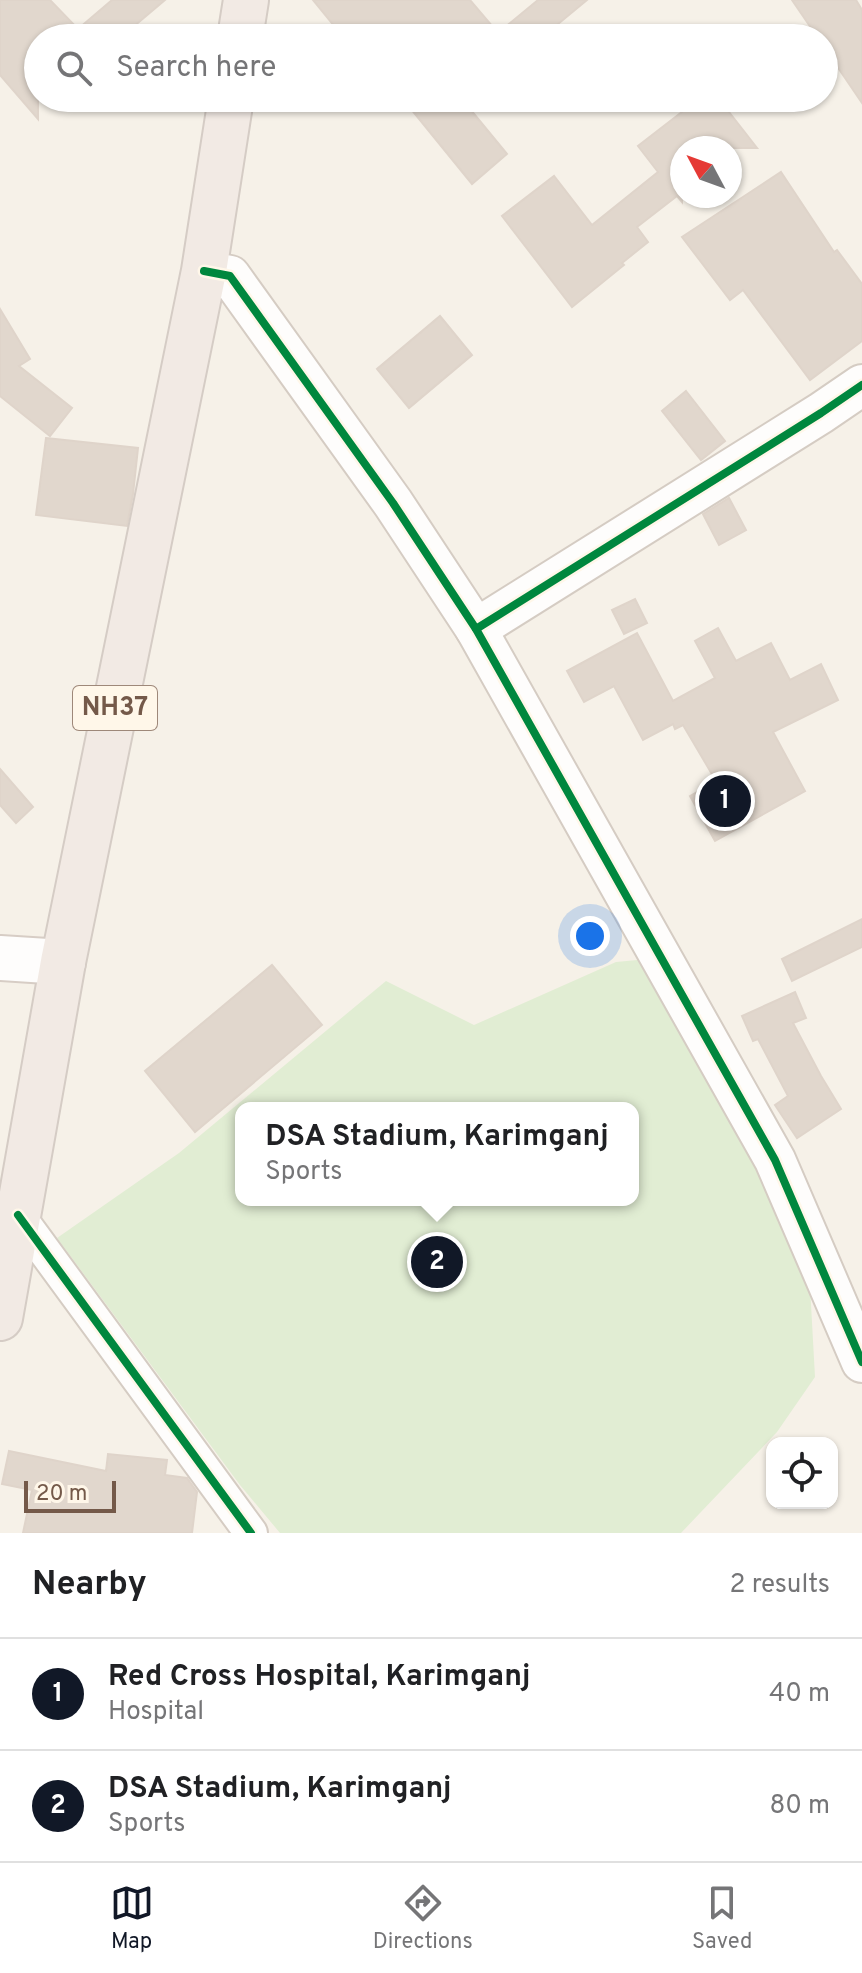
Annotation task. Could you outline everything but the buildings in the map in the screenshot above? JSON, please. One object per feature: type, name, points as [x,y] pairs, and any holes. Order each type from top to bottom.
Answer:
[{"type":"highway","points":[[242,24],[246,0]]},
{"type":"highway","name":"NH37","points":[[0,1318],[63,962],[204,271],[229,112]]},
{"type":"main road","points":[[0,958],[63,962]]},
{"type":"street","points":[[204,271],[230,276],[393,503],[476,629],[775,1160],[862,1362]]},
{"type":"street","points":[[476,629],[862,385]]},
{"type":"street","points":[[18,1215],[251,1533]]},
{"type":"green space","points":[[648,959],[671,1009],[766,1187],[810,1286],[815,1377],[777,1432],[772,1437],[766,1437],[766,1444],[681,1533],[280,1533],[240,1485],[57,1238],[179,1153],[235,1106],[235,1206],[639,1206],[639,1102],[240,1102],[386,981],[474,1025],[616,962]]},
{"type":"cycle path","points":[[204,271],[230,276],[393,503],[476,629],[775,1160],[862,1362]]},
{"type":"cycle path","points":[[476,629],[862,385]]},
{"type":"cycle path","points":[[18,1215],[251,1533]]},
{"type":"place","name":"Red Cross Hospital, Karimganj","points":[[725,801]]},
{"type":"place","name":"DSA Stadium, Karimganj","points":[[437,1262]]}]
